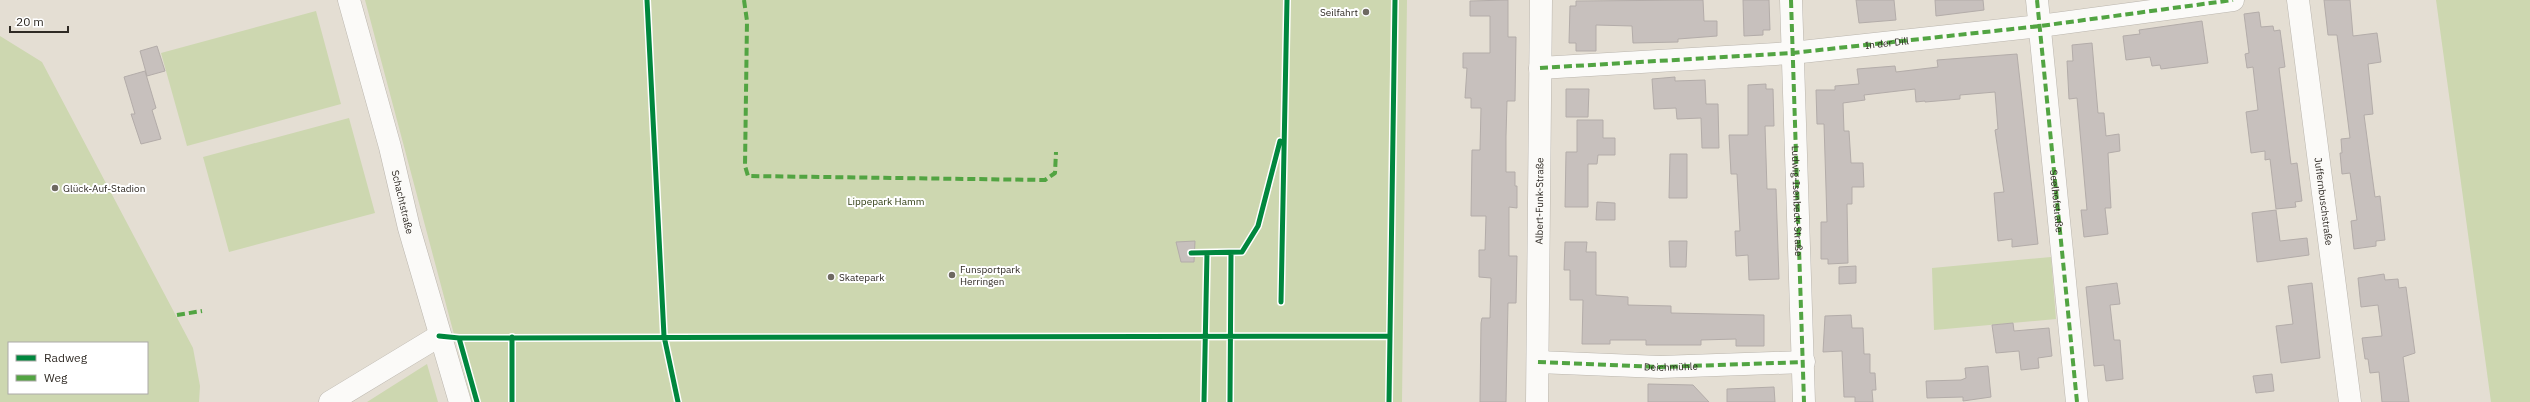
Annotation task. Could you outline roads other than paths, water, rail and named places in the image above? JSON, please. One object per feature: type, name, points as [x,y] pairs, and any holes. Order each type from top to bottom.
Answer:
[{"type":"street","name":"Schachtstraße","points":[[349,0],[439,336],[460,402]]},
{"type":"street","name":"Albert-Funk-Straße","points":[[1537,402],[1541,0]]},
{"type":"street","name":"Ludwig-Isenbeck-Straße","points":[[1791,0],[1804,362],[1804,402]]},
{"type":"street","name":"Seelhofstraße","points":[[2037,0],[2077,402]]},
{"type":"street","name":"In der Dill","points":[[1540,68],[1792,53],[2040,26],[2233,0]]},
{"type":"street","name":"Juffernbuschstraße","points":[[2298,0],[2350,402]]},
{"type":"street","points":[[330,402],[439,336]]},
{"type":"street","name":"Deichmühle","points":[[1538,362],[1660,366],[1804,362]]},
{"type":"place","name":"Seilfahrt","points":[[1366,12]]},
{"type":"place","name":"Glück-Auf-Stadion","points":[[55,188]]},
{"type":"place","name":"Funsportpark Herringen","points":[[952,275]]},
{"type":"place","name":"Skatepark","points":[[831,277]]},
{"type":"park label","name":"Lippepark Hamm","points":[[886,201]]}]
